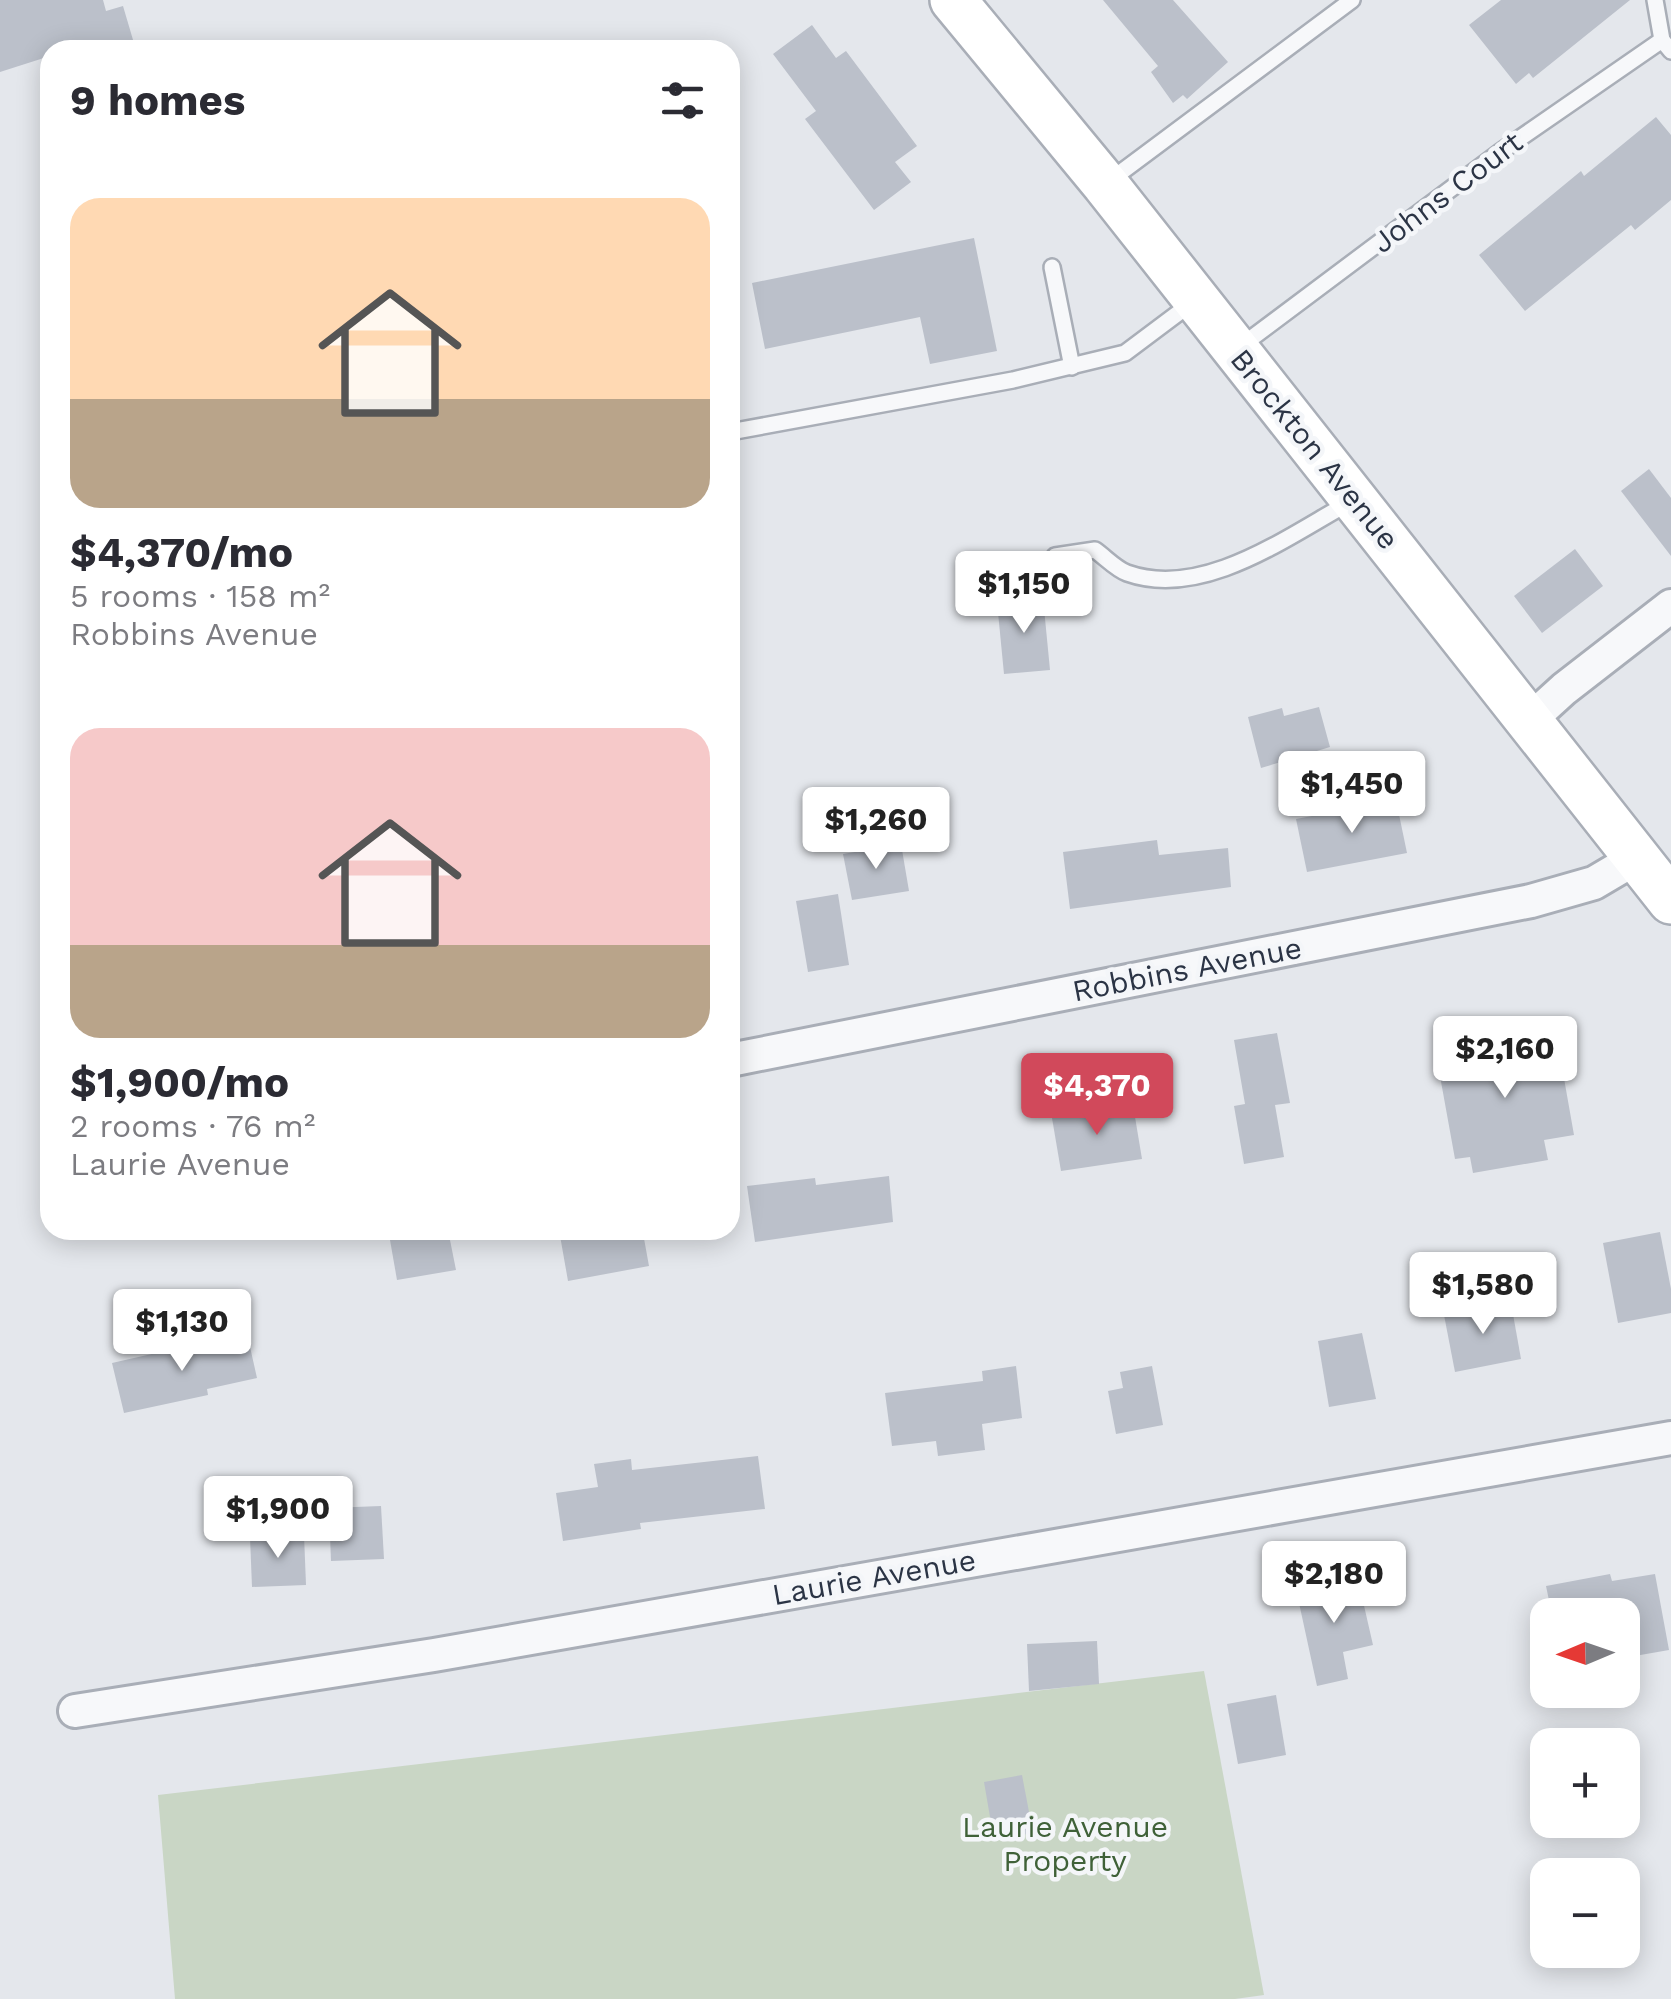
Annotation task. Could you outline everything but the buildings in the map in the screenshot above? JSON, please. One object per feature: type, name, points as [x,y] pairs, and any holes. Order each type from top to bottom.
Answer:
[{"type":"main road","name":"Brockton Avenue","points":[[953,0],[1105,184],[1671,901]]},
{"type":"street","points":[[1530,720],[1564,688],[1671,606]]},
{"type":"street","name":"Robbins Avenue","points":[[740,1058],[1530,901],[1594,883],[1638,857]]},
{"type":"street","name":"Laurie Avenue","points":[[75,1711],[434,1655],[1671,1438]]},
{"type":"lane","points":[[1105,184],[1352,0]]},
{"type":"lane","name":"Johns Court","points":[[1236,350],[1500,152],[1666,45],[1655,0]]},
{"type":"lane","points":[[1052,267],[1072,367]]},
{"type":"lane","points":[[740,430],[1072,367],[1125,353],[1196,300]]},
{"type":"lane","points":[[1055,556],[1095,550],[1123,572],[1185,578],[1260,552],[1355,499]]},
{"type":"green space","name":"Laurie Avenue Property","points":[[1204,1671],[1264,1995],[1235,1999],[175,1999],[158,1795]]}]
